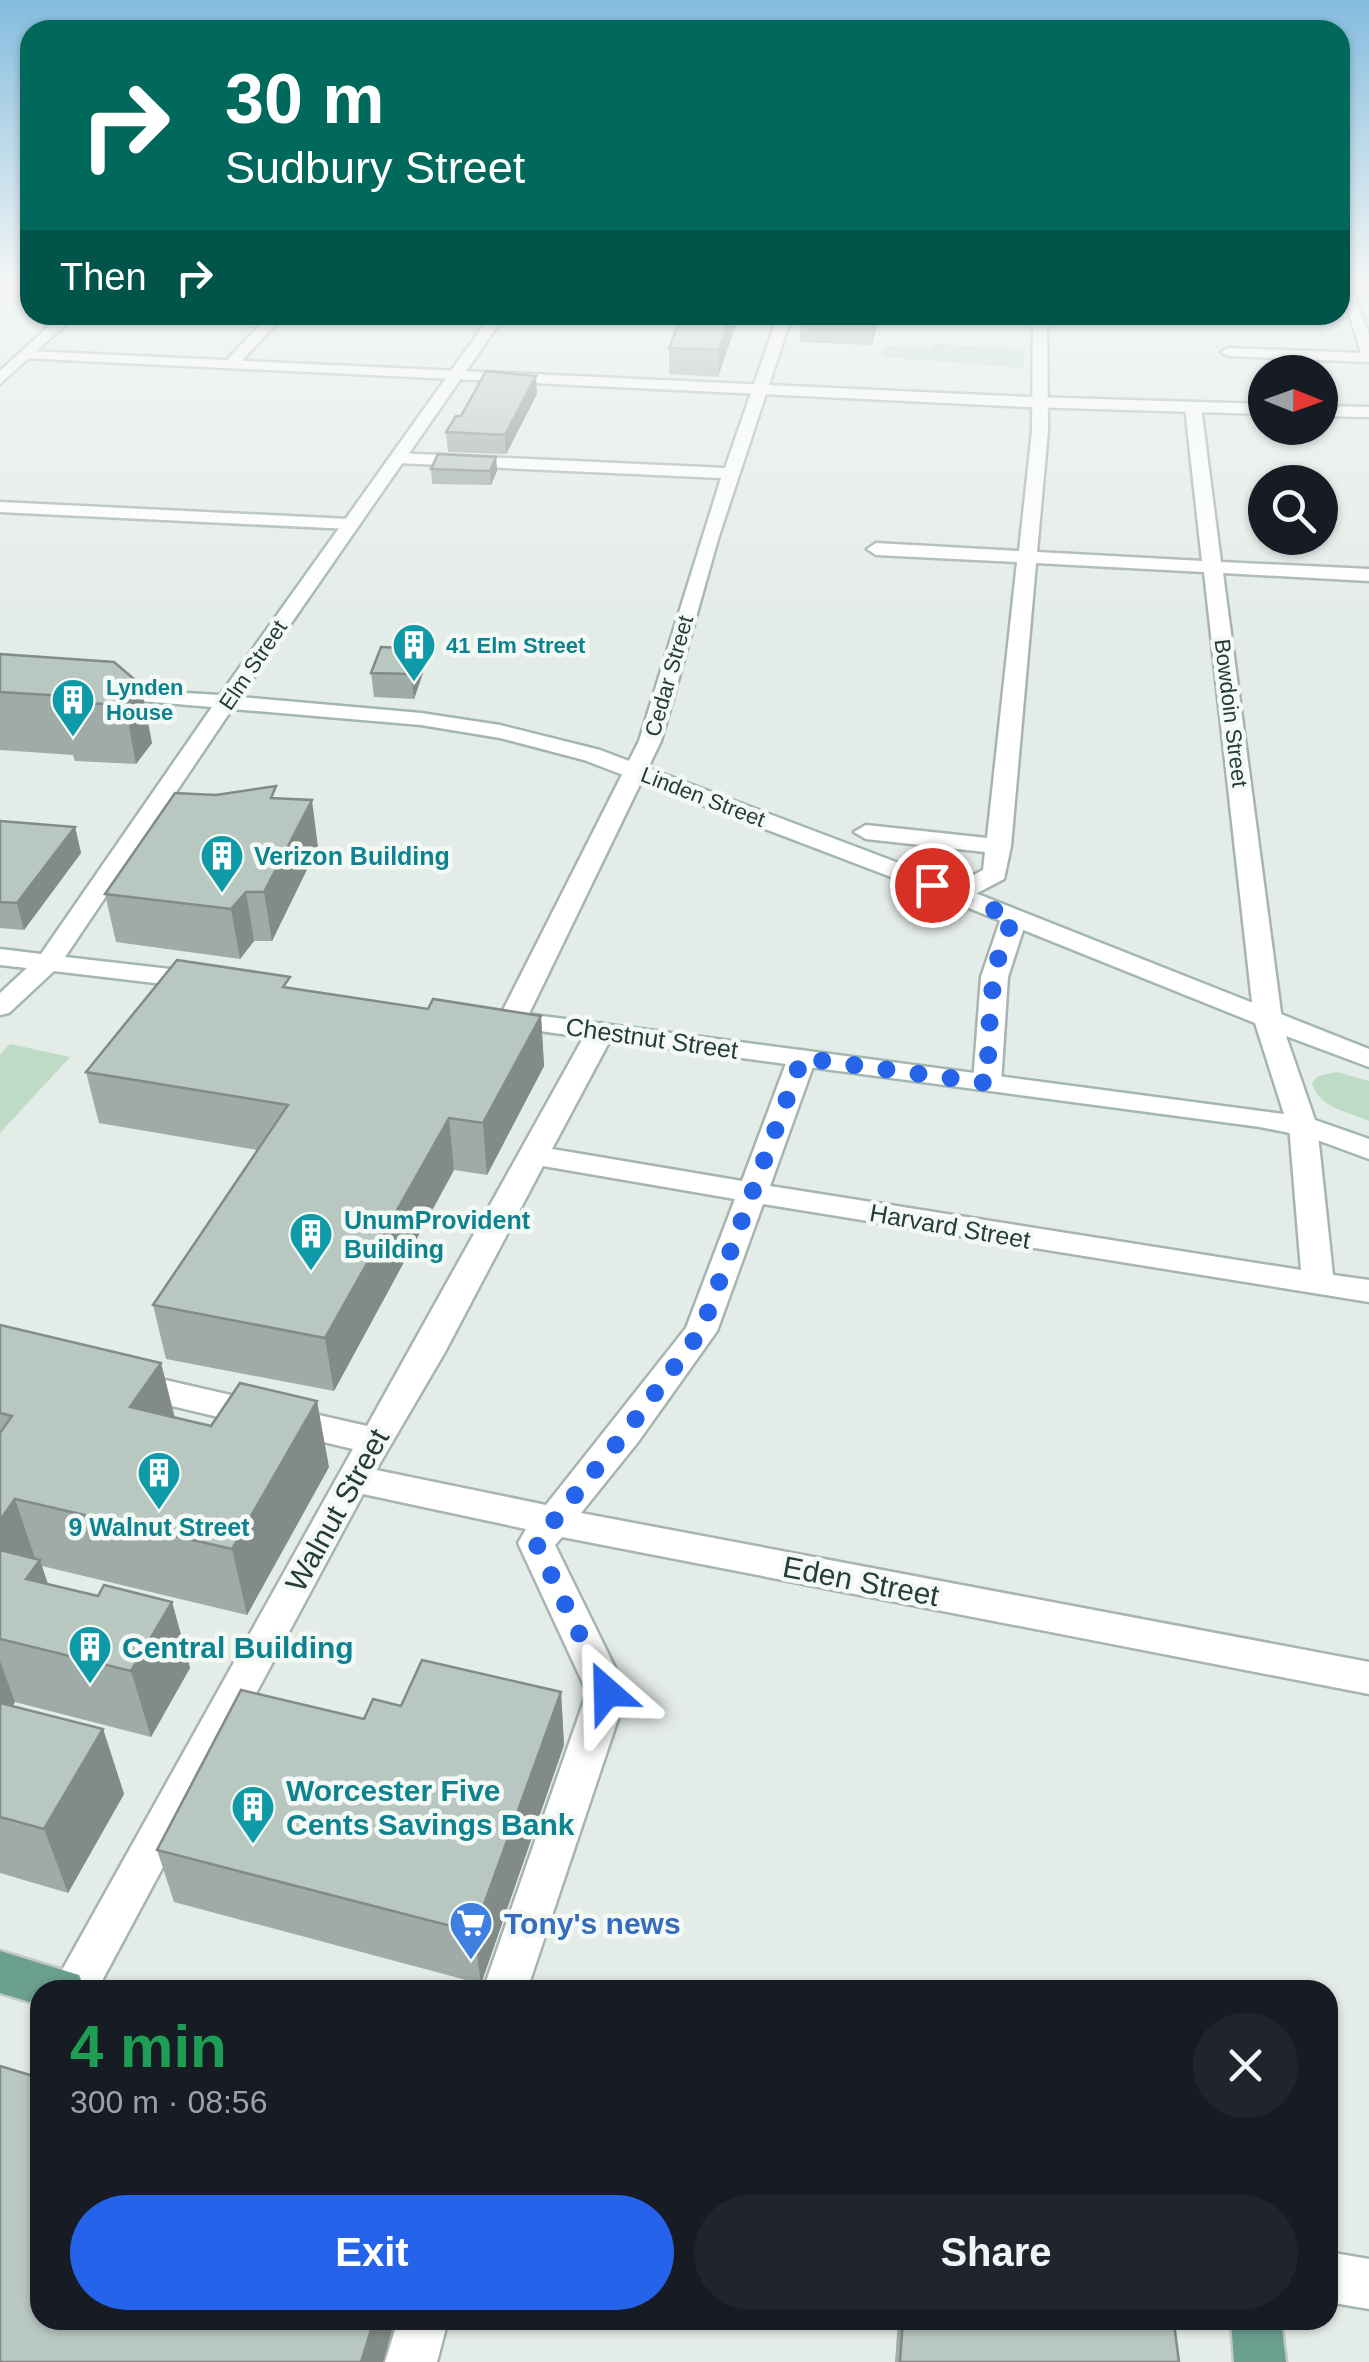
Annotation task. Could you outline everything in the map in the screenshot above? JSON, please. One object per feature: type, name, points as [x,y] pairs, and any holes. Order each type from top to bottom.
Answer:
[{"type":"main road","points":[[0,1972],[30,1980]]},
{"type":"main road","points":[[1257,2330],[1260,2362]]},
{"type":"street","name":"Elm Street","points":[[0,1007],[48,962],[443,393]]},
{"type":"street","name":"Cedar Street","points":[[512,1020],[650,742],[730,473],[758,393]]},
{"type":"street","points":[[845,393],[1248,409]]},
{"type":"street","points":[[956,894],[996,874],[1029,558],[1041,393]]},
{"type":"street","name":"Bowdoin Street","points":[[1193,407],[1268,1020],[1299,1115]]},
{"type":"street","points":[[1338,412],[1368,415]]},
{"type":"street","points":[[396,458],[730,473]]},
{"type":"street","points":[[0,508],[349,524]]},
{"type":"street","points":[[876,549],[1369,575]]},
{"type":"street","name":"Linden Street","points":[[75,690],[474,727],[549,743],[956,894],[1366,1058]]},
{"type":"street","points":[[866,832],[999,846]]},
{"type":"street","points":[[987,1083],[992,999],[1002,938],[1014,918]]},
{"type":"street","points":[[0,957],[225,984]]},
{"type":"street","name":"Chestnut Street","points":[[483,1016],[987,1083],[1299,1115],[1369,1150]]},
{"type":"street","name":"Walnut Street","points":[[78,1980],[375,1441],[428,1352],[601,1031]]},
{"type":"street","points":[[1286,1076],[1290,1065],[1306,1057],[1341,1054],[1366,1058]]},
{"type":"street","points":[[509,1980],[607,1692],[536,1543],[701,1331],[802,1058]]},
{"type":"street","points":[[1299,1115],[1318,1283]]},
{"type":"street","name":"Harvard Street","points":[[532,1155],[1035,1240],[1369,1291]]},
{"type":"street","points":[[97,1376],[375,1441]]},
{"type":"street","name":"Eden Street","points":[[354,1479],[550,1522],[1369,1678]]},
{"type":"street","points":[[1338,2279],[1369,2284]]},
{"type":"street","points":[[411,2362],[420,2330]]},
{"type":"green space","points":[[10,1044],[70,1057],[0,1133],[0,1054]]},
{"type":"green space","points":[[1337,1072],[1369,1081],[1369,1121],[1335,1108],[1316,1092],[1312,1083],[1318,1076]]},
{"type":"building","points":[[474,393],[527,393],[505,435],[446,432],[456,416],[461,416]]},
{"type":"building","points":[[438,454],[496,457],[490,471],[431,469]]},
{"type":"building","points":[[381,647],[421,649],[411,674],[371,673]]},
{"type":"building","points":[[0,654],[114,662],[141,685],[125,705],[62,702],[67,696],[0,692]]},
{"type":"building","points":[[276,786],[271,798],[312,800],[264,892],[246,892],[231,909],[105,894],[175,793],[216,795]]},
{"type":"building","points":[[0,821],[75,827],[17,903],[0,902]]},
{"type":"building","name":"UnumProvident Building","points":[[177,960],[290,977],[283,987],[428,1009],[433,999],[541,1016],[483,1123],[449,1118],[325,1338],[153,1305],[288,1105],[86,1072]]},
{"type":"building","points":[[0,1325],[161,1363],[130,1407],[211,1426],[240,1383],[317,1401],[232,1549],[15,1499],[0,1520],[0,1433],[12,1416],[0,1413]]},
{"type":"building","points":[[0,1550],[40,1560],[26,1579],[98,1596],[104,1585],[172,1602],[131,1671],[0,1639]]},
{"type":"building","points":[[422,1660],[561,1692],[474,1932],[157,1850],[241,1690],[364,1719],[373,1699],[401,1706]]},
{"type":"building","points":[[0,1703],[103,1729],[44,1829],[0,1817]]},
{"type":"building","points":[[0,2066],[30,2075],[30,2330],[371,2330],[361,2362],[0,2362]]},
{"type":"building","points":[[902,2330],[1175,2330],[1179,2362],[900,2362]]},
{"type":"place","name":"41 Elm Street","points":[[414,683]]},
{"type":"place","name":"Lynden House","points":[[73,738]]},
{"type":"place","name":"Verizon Building","points":[[222,894]]},
{"type":"place","name":"UnumProvident Building","points":[[311,1272]]},
{"type":"place","name":"9 Walnut Street","points":[[159,1511]]},
{"type":"place","name":"Central Building","points":[[90,1685]]},
{"type":"place","name":"Worcester Five Cents Savings Bank","points":[[253,1845]]},
{"type":"place","name":"Tony's news","points":[[471,1961]]},
{"type":"route","points":[[607,1692],[536,1543],[701,1331],[802,1058],[987,1083],[992,999],[1002,938],[1014,918],[932,885]]}]
